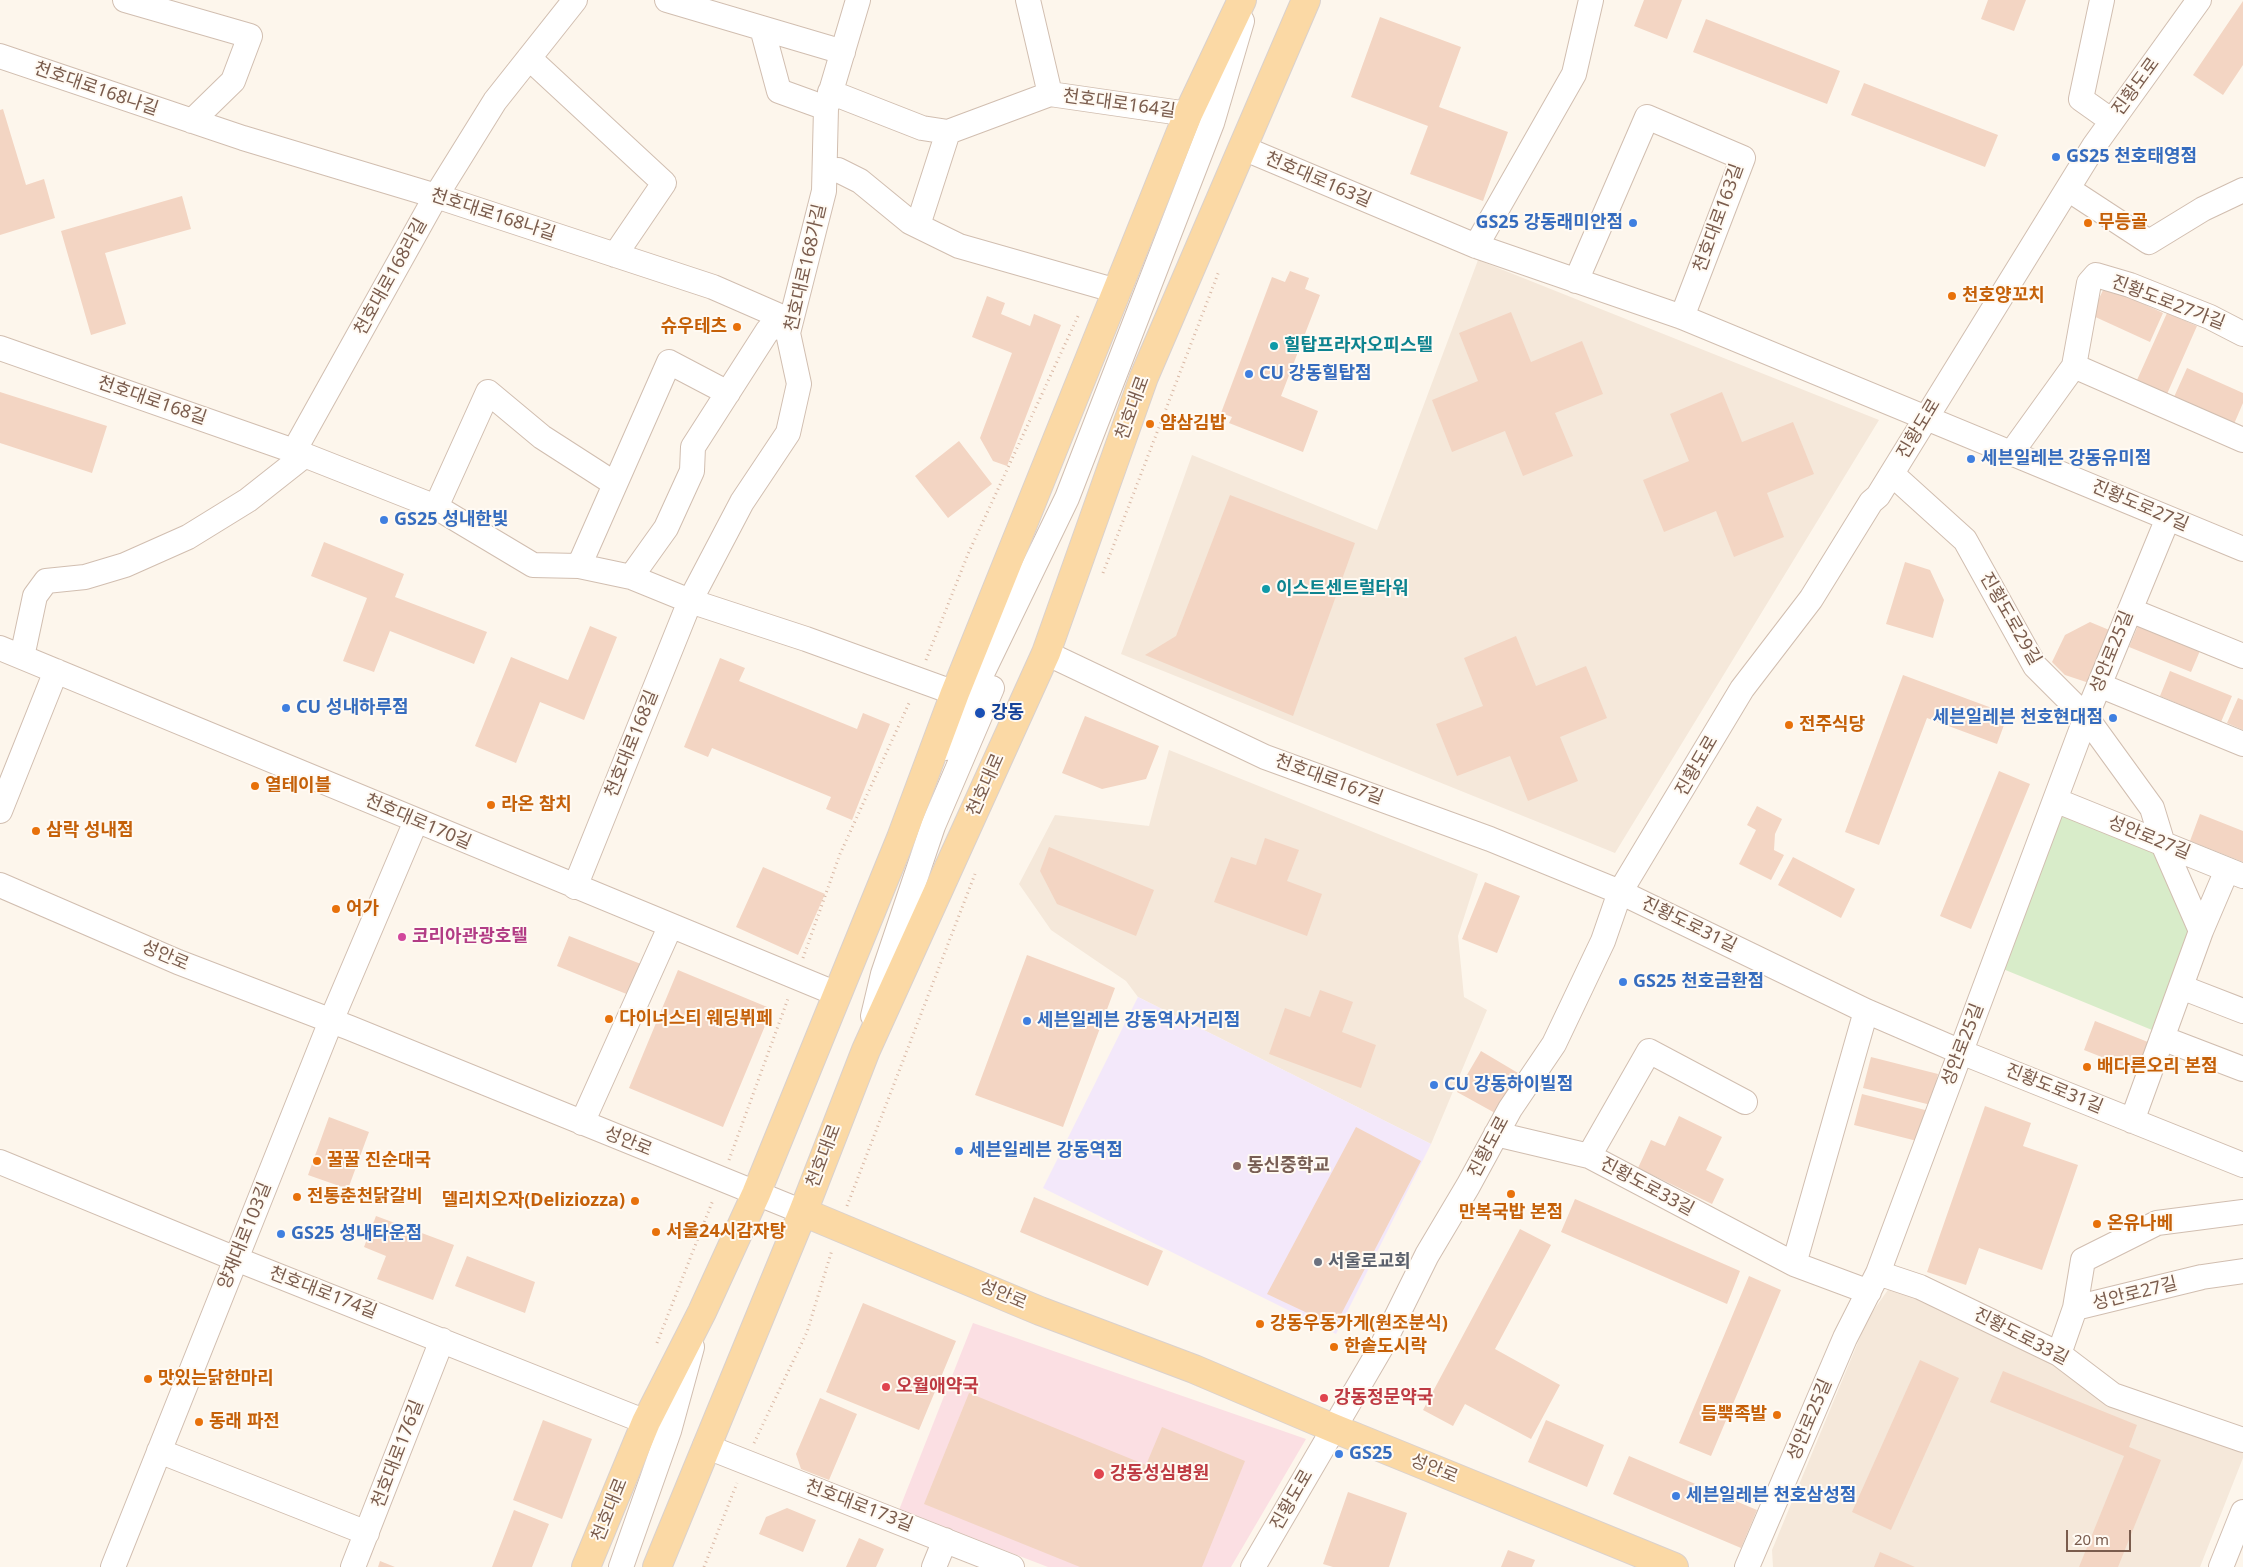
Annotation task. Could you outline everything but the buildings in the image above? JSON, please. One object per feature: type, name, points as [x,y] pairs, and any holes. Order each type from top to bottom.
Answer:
[{"type":"main road","name":"천호대로","points":[[586,1567],[646,1422],[702,1312],[756,1194],[901,838],[1105,287],[1242,0]]},
{"type":"main road","name":"천호대로","points":[[657,1567],[705,1446],[803,1212],[866,1050],[1046,653],[1144,377],[1306,0]]},
{"type":"main road","name":"성안로","points":[[803,1212],[1040,1311],[1194,1368],[1333,1428],[1674,1567]]},
{"type":"street","points":[[125,0],[250,36],[233,81],[192,121]]},
{"type":"street","name":"천호대로168라길","points":[[299,453],[436,196],[495,101],[575,0]]},
{"type":"street","points":[[667,0],[843,52]]},
{"type":"street","name":"천호대로168가길","points":[[690,601],[742,502],[788,433],[799,384],[788,333],[824,191],[828,100],[858,0]]},
{"type":"street","name":"천호대로164길","points":[[1028,0],[1050,94]]},
{"type":"street","points":[[901,838],[1067,498],[1212,122],[1248,0]]},
{"type":"street","points":[[1476,246],[1574,74],[1591,0]]},
{"type":"street","points":[[2102,0],[2081,99],[2112,121]]},
{"type":"street","name":"진황도로","points":[[1253,1567],[1382,1346],[1427,1255],[1510,1109],[1554,1044],[1603,941],[1620,892],[1742,689],[1811,599],[1871,502],[1878,496],[1892,474],[2112,121],[2199,0]]},
{"type":"street","name":"천호대로164길","points":[[762,28],[779,91],[828,100],[922,128],[948,132],[1050,94],[1188,114]]},
{"type":"street","name":"천호대로168나길","points":[[0,56],[192,121],[436,196],[714,287],[791,321]]},
{"type":"street","points":[[529,58],[664,183],[615,255]]},
{"type":"street","name":"천호대로163길","points":[[1576,281],[1647,118],[1743,158],[1682,317]]},
{"type":"street","points":[[910,222],[920,219],[948,132]]},
{"type":"street","name":"천호대로163길","points":[[1243,148],[1476,246],[1682,317],[1927,417]]},
{"type":"street","points":[[825,172],[838,170],[860,181],[910,222],[959,246],[1105,287]]},
{"type":"street","points":[[2068,189],[2149,242],[2203,209],[2243,190]]},
{"type":"street","name":"진황도로27가길","points":[[2012,452],[2074,366],[2089,283],[2096,275],[2130,285],[2210,317],[2243,334]]},
{"type":"street","points":[[631,577],[666,528],[692,471],[693,447],[768,330],[791,321]]},
{"type":"street","name":"천호대로168길","points":[[0,348],[299,453],[436,507],[532,565],[579,566],[631,577],[690,601],[806,639],[955,692]]},
{"type":"street","points":[[579,566],[669,362],[728,393]]},
{"type":"street","points":[[2074,366],[2243,440]]},
{"type":"street","points":[[866,1050],[883,974],[933,826],[1014,635],[1086,484],[1144,377]]},
{"type":"street","points":[[436,507],[488,392],[542,437],[615,484]]},
{"type":"street","name":"진황도로27길","points":[[1927,417],[2243,550]]},
{"type":"street","points":[[22,657],[36,596],[46,581],[85,577],[117,567],[188,537],[248,500],[299,453]]},
{"type":"street","name":"진황도로29길","points":[[1892,474],[1965,540],[2035,666],[2086,717],[2152,808],[2163,844],[2201,931]]},
{"type":"street","name":"성안로25길","points":[[1747,1567],[1846,1338],[1873,1282],[2086,717],[2168,518]]},
{"type":"street","name":"천호대로168길","points":[[575,887],[690,601]]},
{"type":"street","points":[[2130,610],[2243,656]]},
{"type":"street","name":"천호대로170길","points":[[0,648],[670,927],[837,994]]},
{"type":"street","name":"천호대로167길","points":[[1046,653],[1265,757],[1481,836],[1620,892]]},
{"type":"street","points":[[0,811],[56,671]]},
{"type":"street","points":[[2099,686],[2243,744]]},
{"type":"street","name":"성안로27길","points":[[2055,800],[2235,873]]},
{"type":"street","points":[[332,1022],[416,821]]},
{"type":"street","points":[[2132,1121],[2201,931],[2235,873]]},
{"type":"street","name":"성안로","points":[[0,885],[178,962],[803,1212]]},
{"type":"street","name":"진황도로31길","points":[[1620,892],[1866,1011],[1961,1052],[2243,1165]]},
{"type":"street","points":[[582,1124],[670,927]]},
{"type":"street","points":[[2181,987],[2243,1012]]},
{"type":"street","points":[[1794,1264],[1866,1011]]},
{"type":"street","name":"양재대로103길","points":[[113,1567],[332,1022]]},
{"type":"street","points":[[2162,1038],[2243,1069]]},
{"type":"street","name":"진황도로33길","points":[[1589,1156],[1649,1051],[1745,1102]]},
{"type":"street","name":"진황도로33길","points":[[1496,1134],[1589,1156],[1794,1264],[1873,1282],[1920,1287],[2059,1354],[2114,1395],[2243,1440]]},
{"type":"street","name":"천호대로174길","points":[[0,1162],[236,1259],[646,1422]]},
{"type":"street","points":[[2075,1308],[2083,1260],[2157,1223],[2243,1212]]},
{"type":"street","name":"성안로27길","points":[[2059,1354],[2075,1308],[2202,1277],[2243,1271]]},
{"type":"street","points":[[622,1567],[669,1431],[702,1312]]},
{"type":"street","name":"천호대로176길","points":[[353,1567],[442,1340]]},
{"type":"street","name":"천호대로173길","points":[[705,1446],[1012,1567]]},
{"type":"street","points":[[159,1451],[367,1533]]},
{"type":"street","points":[[2221,1567],[2243,1512]]},
{"type":"street","points":[[934,1567],[945,1540]]},
{"type":"path","points":[[653,1351],[721,1180],[840,854],[903,718],[968,554],[1105,287]]},
{"type":"shaded area","points":[[1478,260],[1879,420],[1615,853],[1121,654],[1192,455],[1377,530]]},
{"type":"shaded area","points":[[1169,750],[1478,874],[1458,936],[1464,997],[1487,1010],[1431,1144],[1138,997],[1126,981],[1051,930],[1019,884],[1055,815],[1149,826]]},
{"type":"shaded area","name":"동신중학교","points":[[1138,997],[1431,1144],[1336,1334],[1043,1188]]},
{"type":"shaded area","points":[[1890,1287],[2056,1361],[2243,1451],[2243,1458],[2200,1567],[1773,1567],[1772,1550],[1868,1318]]},
{"type":"shaded area","name":"강동성심병원","points":[[973,1323],[1306,1439],[1231,1567],[1048,1567],[899,1510]]},
{"type":"green space","points":[[2061,809],[2158,849],[2190,932],[2152,1030],[2003,969]]},
{"type":"place","name":"GS25 천호태영점","points":[[2056,157]]},
{"type":"place","name":"GS25 강동래미안점","points":[[1633,223]]},
{"type":"place","name":"무등골","points":[[2088,223]]},
{"type":"place","name":"천호양꼬치","points":[[1952,296]]},
{"type":"place","name":"슈우테츠","points":[[737,327]]},
{"type":"place","name":"힐탑프라자오피스텔","points":[[1274,346]]},
{"type":"place","name":"CU 강동힐탑점","points":[[1249,374]]},
{"type":"place","name":"얌삼김밥","points":[[1150,424]]},
{"type":"place","name":"세븐일레븐 강동유미점","points":[[1971,459]]},
{"type":"place","name":"GS25 성내한빛","points":[[384,520]]},
{"type":"place","name":"이스트센트럴타워","points":[[1266,589]]},
{"type":"place","name":"CU 성내하루점","points":[[286,708]]},
{"type":"place","name":"강동","points":[[980,713]]},
{"type":"place","name":"세븐일레븐 천호현대점","points":[[2113,718]]},
{"type":"place","name":"전주식당","points":[[1789,725]]},
{"type":"place","name":"열테이블","points":[[255,786]]},
{"type":"place","name":"라온 참치","points":[[491,805]]},
{"type":"place","name":"삼락 성내점","points":[[36,831]]},
{"type":"place","name":"어가","points":[[336,909]]},
{"type":"place","name":"코리아관광호텔","points":[[402,937]]},
{"type":"place","name":"GS25 천호금환점","points":[[1623,982]]},
{"type":"place","name":"다이너스티 웨딩뷔페","points":[[609,1019]]},
{"type":"place","name":"세븐일레븐 강동역사거리점","points":[[1027,1021]]},
{"type":"place","name":"배다른오리 본점","points":[[2087,1067]]},
{"type":"place","name":"CU 강동하이빌점","points":[[1434,1085]]},
{"type":"place","name":"세븐일레븐 강동역점","points":[[959,1151]]},
{"type":"place","name":"꿀꿀 진순대국","points":[[317,1161]]},
{"type":"place","name":"동신중학교","points":[[1237,1166]]},
{"type":"place","name":"만복국밥 본점","points":[[1511,1194]]},
{"type":"place","name":"전통춘천닭갈비","points":[[297,1197]]},
{"type":"place","name":"델리치오자(Deliziozza)","points":[[635,1201]]},
{"type":"place","name":"온유나베","points":[[2097,1224]]},
{"type":"place","name":"서울24시감자탕","points":[[656,1232]]},
{"type":"place","name":"GS25 성내타운점","points":[[281,1234]]},
{"type":"place","name":"서울로교회","points":[[1318,1262]]},
{"type":"place","name":"강동우동가게(원조분식)","points":[[1260,1324]]},
{"type":"place","name":"한솥도시락","points":[[1334,1347]]},
{"type":"place","name":"맛있는닭한마리","points":[[148,1379]]},
{"type":"place","name":"오월애약국","points":[[886,1387]]},
{"type":"place","name":"강동정문약국","points":[[1324,1398]]},
{"type":"place","name":"듬뿍족발","points":[[1777,1415]]},
{"type":"place","name":"동래 파전","points":[[199,1422]]},
{"type":"place","name":"GS25","points":[[1339,1454]]},
{"type":"place","name":"강동성심병원","points":[[1099,1474]]},
{"type":"place","name":"세븐일레븐 천호삼성점","points":[[1676,1496]]}]
